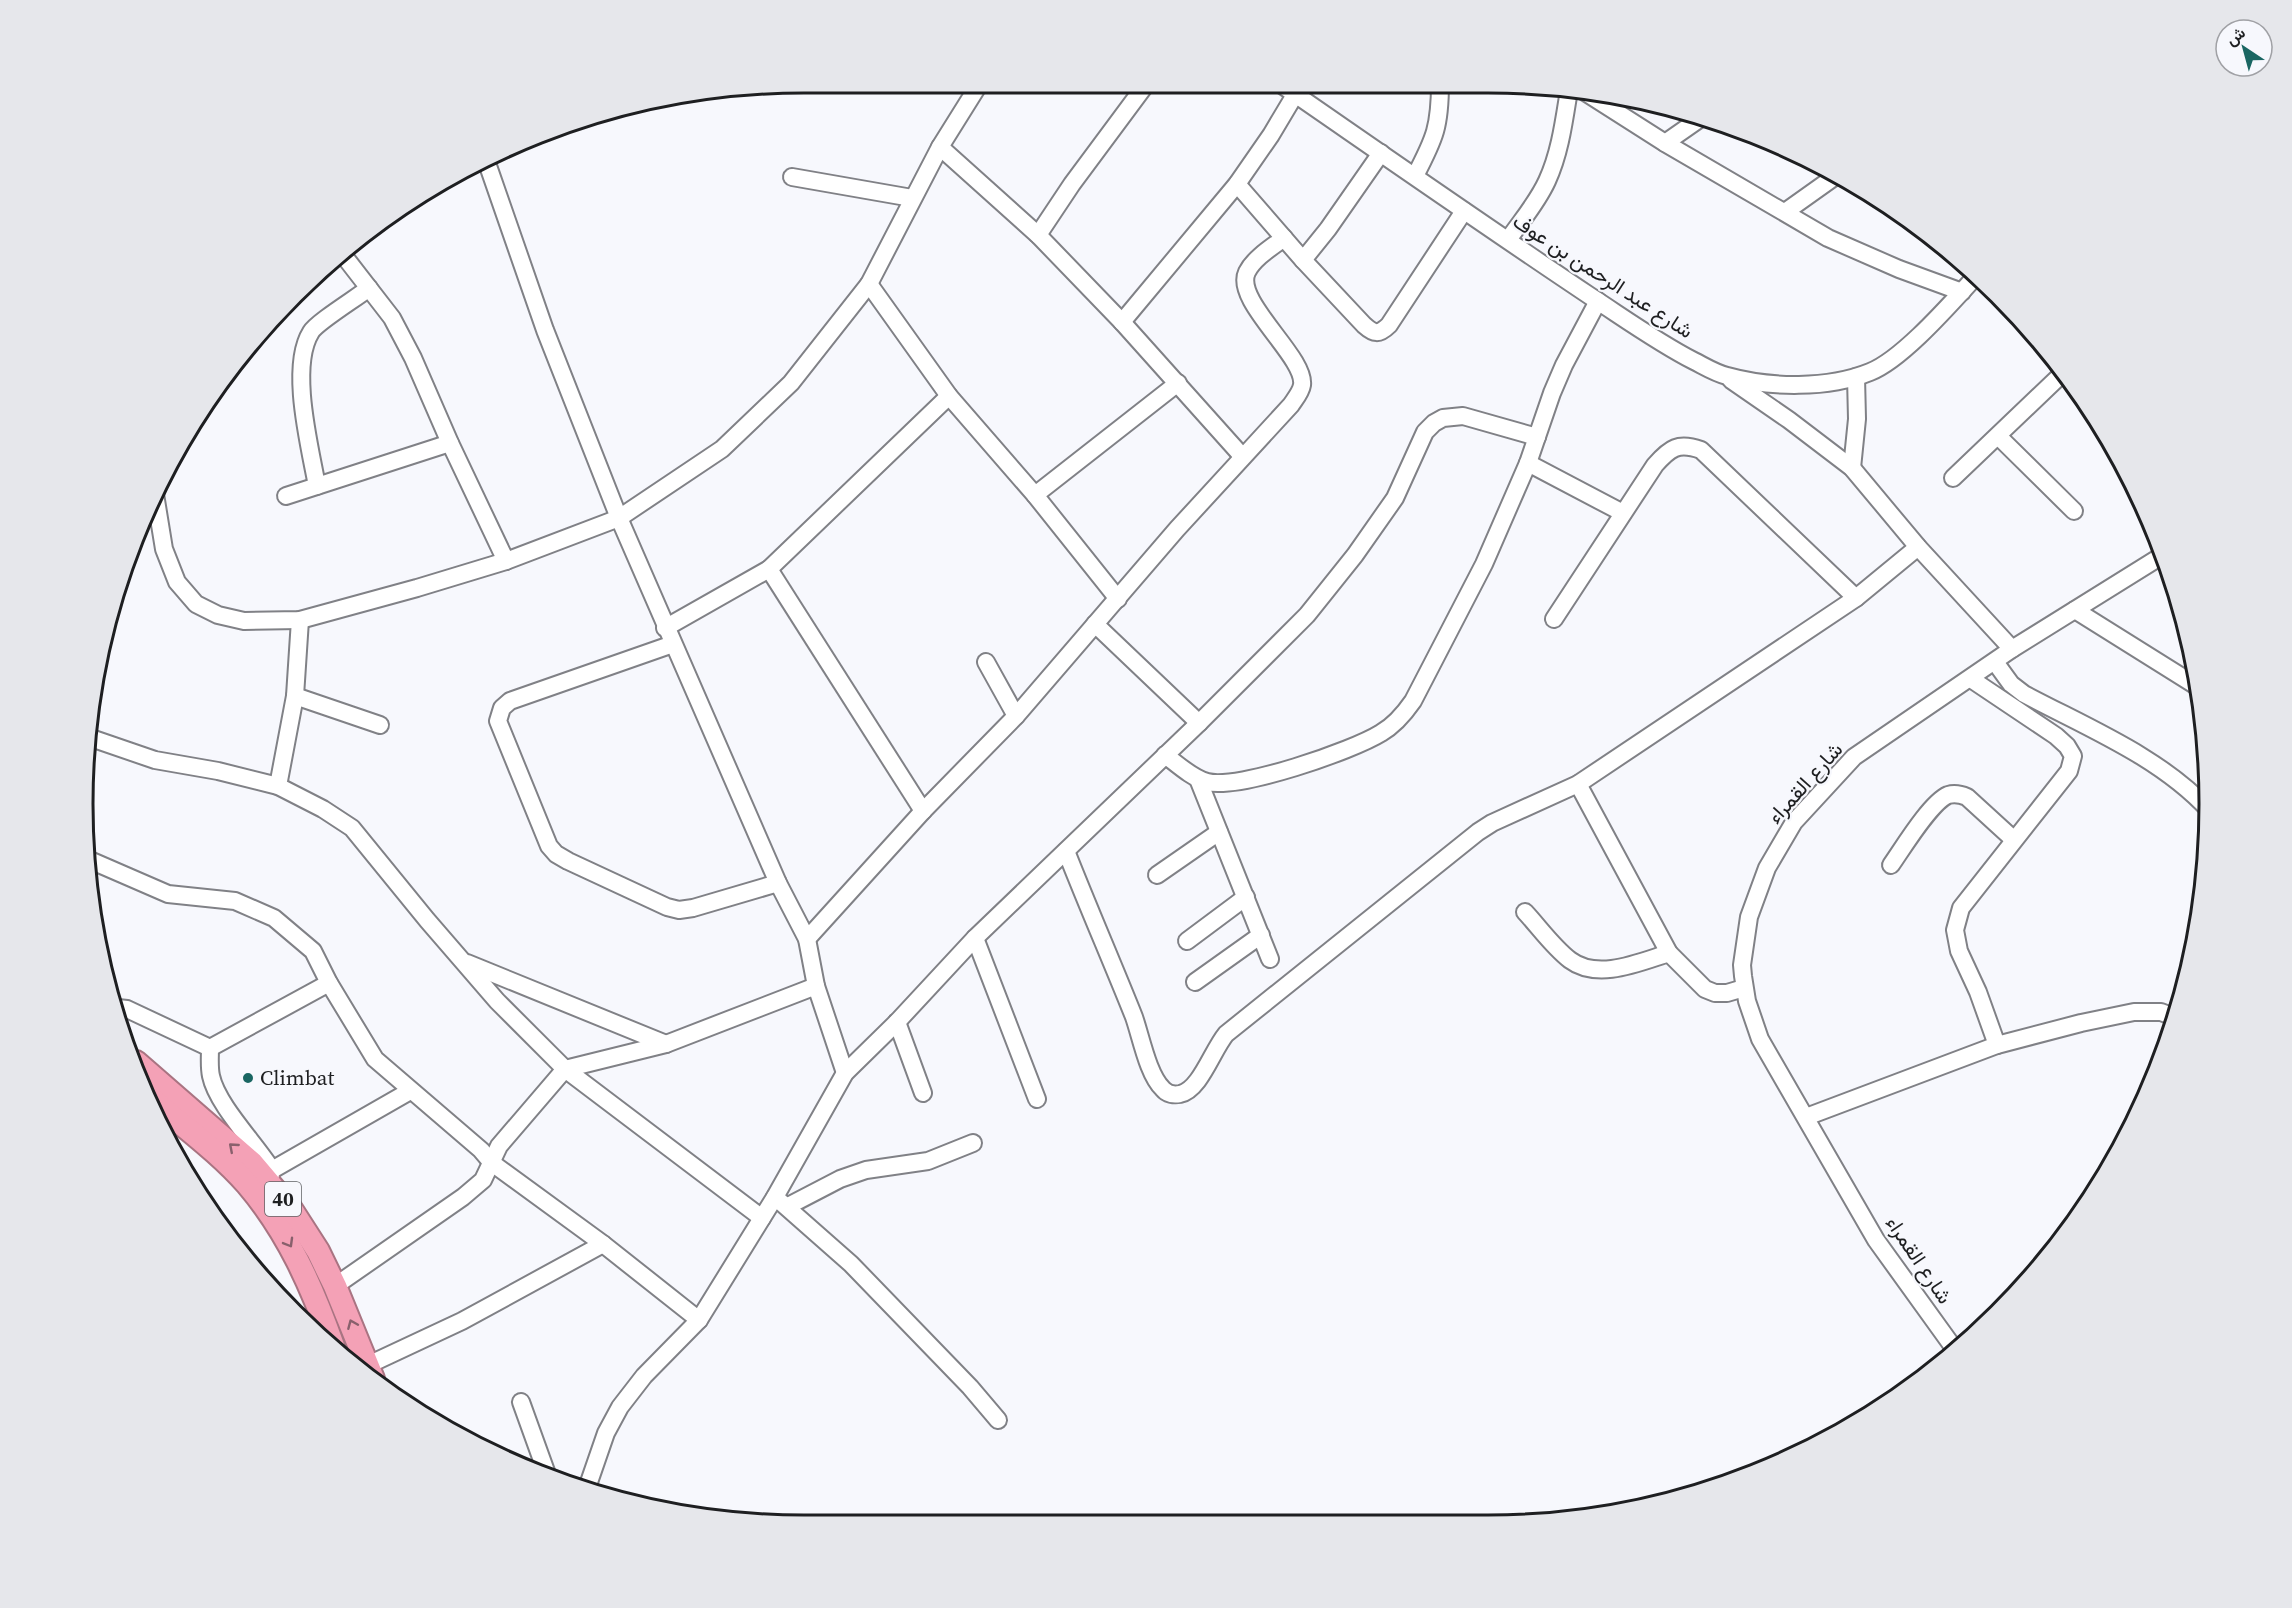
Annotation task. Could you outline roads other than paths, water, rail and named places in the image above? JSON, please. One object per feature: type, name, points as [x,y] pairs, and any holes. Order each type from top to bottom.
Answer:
[{"type":"highway","name":"40","points":[[145,1069],[252,1163],[271,1176],[304,1228],[335,1286],[367,1365]]},
{"type":"highway","name":"40","points":[[161,1107],[231,1168],[261,1202],[286,1237],[302,1266],[328,1332]]},
{"type":"street","points":[[157,509],[164,549],[177,582],[196,604],[218,615],[244,621],[300,620],[417,588],[506,561],[619,518],[722,449],[791,383],[869,284],[912,198],[973,93]]},
{"type":"street","points":[[1038,234],[1139,93]]},
{"type":"street","points":[[1122,322],[1237,184],[1271,135],[1296,93]]},
{"type":"street","name":"شارع عبد الرحمن بن عوف","points":[[1305,93],[1381,153],[1464,211],[1671,349],[1725,376],[1785,384],[1832,382],[1872,371],[1892,359],[1971,282]]},
{"type":"street","points":[[1415,176],[1431,146],[1438,124],[1439,93]]},
{"type":"street","points":[[1508,240],[1532,206],[1552,170],[1567,98]]},
{"type":"street","points":[[1602,103],[1665,143],[1828,238],[1899,269],[1962,292]]},
{"type":"street","points":[[1665,143],[1693,124]]},
{"type":"street","points":[[940,147],[1038,234],[1122,322],[1242,456]]},
{"type":"street","points":[[1303,260],[1328,229],[1381,153]]},
{"type":"street","points":[[488,167],[545,330],[619,518],[778,883],[807,939],[816,986],[845,1073]]},
{"type":"street","points":[[792,177],[912,198]]},
{"type":"street","points":[[1785,213],[1830,180]]},
{"type":"street","points":[[1237,184],[1303,260],[1364,325],[1375,333],[1379,333],[1389,325],[1464,211]]},
{"type":"street","points":[[807,939],[923,811],[1016,716],[1176,529],[1291,405],[1302,386],[1300,373],[1256,307],[1246,284],[1247,272],[1251,266],[1284,238]]},
{"type":"street","points":[[347,260],[392,318],[413,358],[506,561]]},
{"type":"street","points":[[869,284],[949,396],[1035,495],[1118,598]]},
{"type":"street","points":[[316,486],[300,367],[304,347],[312,330],[369,288]]},
{"type":"street","points":[[1165,755],[1198,779],[1209,783],[1240,781],[1313,762],[1381,734],[1402,718],[1484,564],[1528,463],[1564,365],[1598,301]]},
{"type":"street","points":[[1725,376],[1789,420],[1852,468],[1918,547],[2012,649]]},
{"type":"street","points":[[1852,468],[1857,419],[1856,377]]},
{"type":"street","points":[[1953,478],[2057,378]]},
{"type":"street","points":[[1035,495],[1178,383]]},
{"type":"street","points":[[665,628],[769,569],[949,396]]},
{"type":"street","points":[[781,1202],[845,1073],[897,1022],[975,938],[1278,645],[1332,585],[1395,498],[1425,432],[1434,423],[1452,416],[1463,416],[1537,437]]},
{"type":"street","points":[[1998,436],[2074,511]]},
{"type":"street","points":[[286,496],[450,443]]},
{"type":"street","points":[[1554,619],[1655,465],[1666,453],[1677,447],[1688,446],[1701,450],[1856,598]]},
{"type":"street","points":[[1528,463],[1623,513]]},
{"type":"street","points":[[1066,852],[1134,1018],[1155,1078],[1170,1094],[1178,1095],[1188,1092],[1197,1084],[1212,1053],[1226,1034],[1478,832],[1492,823],[1578,784],[1856,598],[1918,547]]},
{"type":"street","name":"شارع القمراء","points":[[1950,1344],[1876,1240],[1760,1040],[1744,988],[1742,965],[1749,917],[1767,868],[1794,822],[1854,758],[2012,649],[2155,560]]},
{"type":"street","points":[[769,569],[923,811]]},
{"type":"street","points":[[2075,610],[2188,681]]},
{"type":"street","points":[[278,786],[295,696],[300,620]]},
{"type":"street","points":[[1095,624],[1199,723]]},
{"type":"street","points":[[673,644],[510,700],[502,708],[498,721],[549,846],[556,854],[568,861],[667,907],[679,910],[778,883]]},
{"type":"street","points":[[986,662],[1016,716]]},
{"type":"street","points":[[1995,662],[2010,684],[2153,764],[2199,799]]},
{"type":"street","points":[[1971,679],[2056,736],[2067,746],[2073,756],[2068,771],[1961,908],[1955,930],[1959,951],[1978,992],[1996,1045]]},
{"type":"street","points":[[295,696],[380,725]]},
{"type":"street","points":[[96,740],[155,760],[218,771],[278,786],[323,809],[352,828],[497,1001],[565,1069],[762,1218]]},
{"type":"street","points":[[1198,779],[1270,959]]},
{"type":"street","points":[[1578,784],[1669,953],[1705,989],[1715,993],[1727,993],[1744,988]]},
{"type":"street","points":[[1891,865],[1927,815],[1950,794],[1967,797],[2013,840]]},
{"type":"street","points":[[1157,875],[1219,831]]},
{"type":"street","points":[[96,863],[168,894],[236,901],[274,918],[313,951],[329,983],[375,1059],[481,1150],[492,1163],[603,1244],[699,1320]]},
{"type":"street","points":[[1187,941],[1246,897]]},
{"type":"street","points":[[1525,912],[1571,961],[1592,969],[1616,968],[1669,953]]},
{"type":"street","points":[[1195,982],[1261,935]]},
{"type":"street","points":[[975,938],[1037,1099]]},
{"type":"street","points":[[463,961],[666,1044]]},
{"type":"street","points":[[210,1048],[329,983]]},
{"type":"street","points":[[335,1286],[463,1197],[483,1180],[499,1146],[565,1069],[666,1044],[816,986]]},
{"type":"street","points":[[123,1009],[210,1048]]},
{"type":"street","points":[[1806,1117],[1996,1045],[2134,1012],[2161,1012],[2167,1014]]},
{"type":"street","points":[[897,1022],[922,1093]]},
{"type":"street","points":[[210,1048],[211,1077],[223,1102],[259,1148],[271,1176],[410,1091]]},
{"type":"street","points":[[589,1481],[606,1433],[625,1399],[644,1376],[699,1320],[762,1218],[781,1202],[840,1179],[866,1170],[928,1161],[973,1143]]},
{"type":"street","points":[[781,1202],[851,1264],[970,1387],[998,1420]]},
{"type":"street","points":[[374,1370],[603,1244]]},
{"type":"street","points":[[520,1402],[544,1465]]},
{"type":"place","name":"Climbat","points":[[248,1078]]}]
